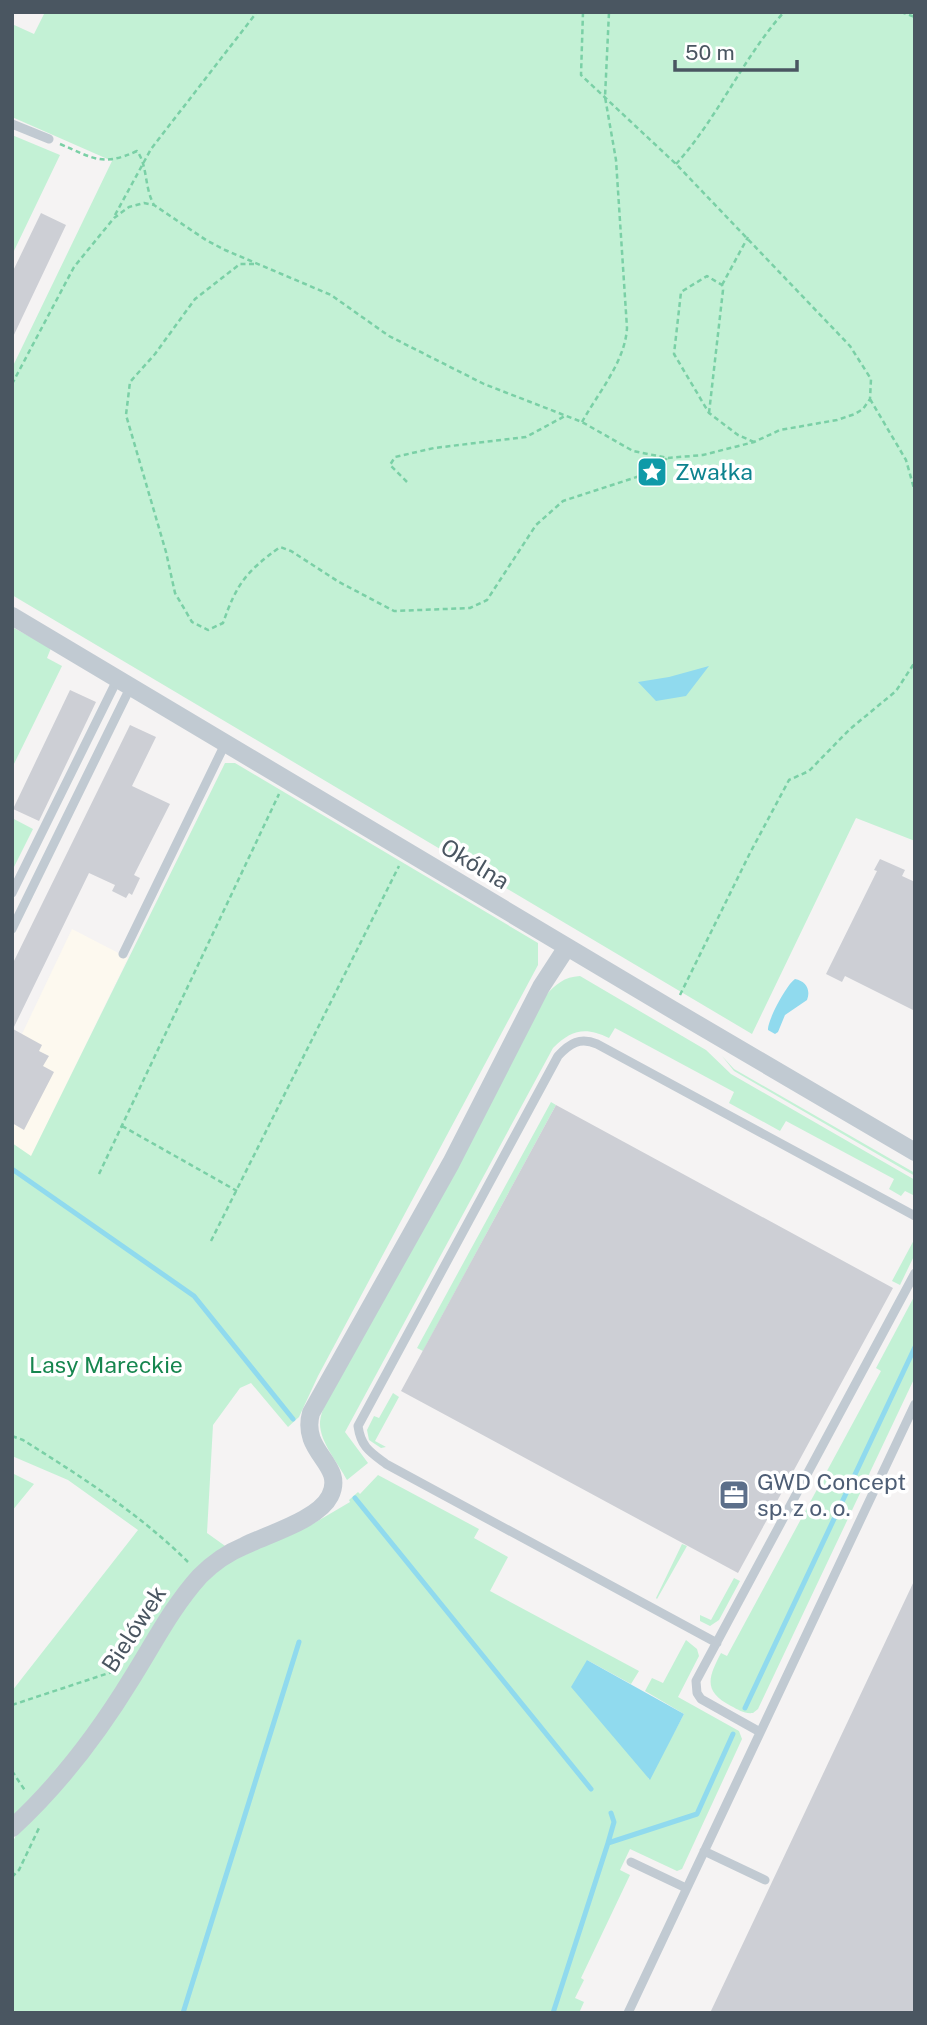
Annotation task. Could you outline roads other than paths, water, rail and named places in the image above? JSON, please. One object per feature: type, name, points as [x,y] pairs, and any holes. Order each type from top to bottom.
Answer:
[{"type":"street","name":"Okólna","points":[[12,616],[915,1152]]},
{"type":"street","name":"Bielówek","points":[[12,1828],[39,1813],[143,1662],[169,1616],[201,1576],[226,1555],[317,1512],[330,1497],[332,1475],[327,1463],[312,1443],[308,1427],[311,1413],[451,1163],[541,987],[567,947]]},
{"type":"lane","points":[[12,124],[49,139]]},
{"type":"lane","points":[[12,893],[124,682]]},
{"type":"lane","points":[[12,929],[124,682]]},
{"type":"lane","points":[[123,954],[226,742]]},
{"type":"lane","points":[[717,1643],[386,1464],[360,1440],[358,1426],[558,1056],[576,1041],[588,1040],[597,1044],[915,1216]]},
{"type":"lane","points":[[760,1732],[701,1699],[697,1693],[696,1681],[915,1273]]},
{"type":"lane","points":[[628,2013],[915,1405]]},
{"type":"lane","points":[[704,1851],[765,1881]]},
{"type":"lane","points":[[631,1862],[687,1888]]},
{"type":"water","points":[[709,666],[686,696],[656,701],[638,682],[669,677]]},
{"type":"water","points":[[795,979],[807,986],[807,1000],[785,1015],[775,1034],[768,1030],[771,1019]]},
{"type":"water","points":[[587,1660],[684,1714],[650,1780],[571,1687]]},
{"type":"waterway","points":[[12,1169],[194,1296],[293,1419]]},
{"type":"waterway","points":[[745,1708],[915,1347]]},
{"type":"waterway","points":[[355,1498],[591,1789]]},
{"type":"waterway","points":[[183,2013],[299,1642]]},
{"type":"waterway","points":[[553,2013],[608,1843],[697,1814],[733,1734]]},
{"type":"waterway","points":[[608,1843],[614,1822],[611,1813]]},
{"type":"place","name":"Zwałka","points":[[652,472]]},
{"type":"place","name":"GWD Concept sp. z o. o.","points":[[734,1495]]},
{"type":"park label","name":"Lasy Mareckie","points":[[106,1365]]}]
